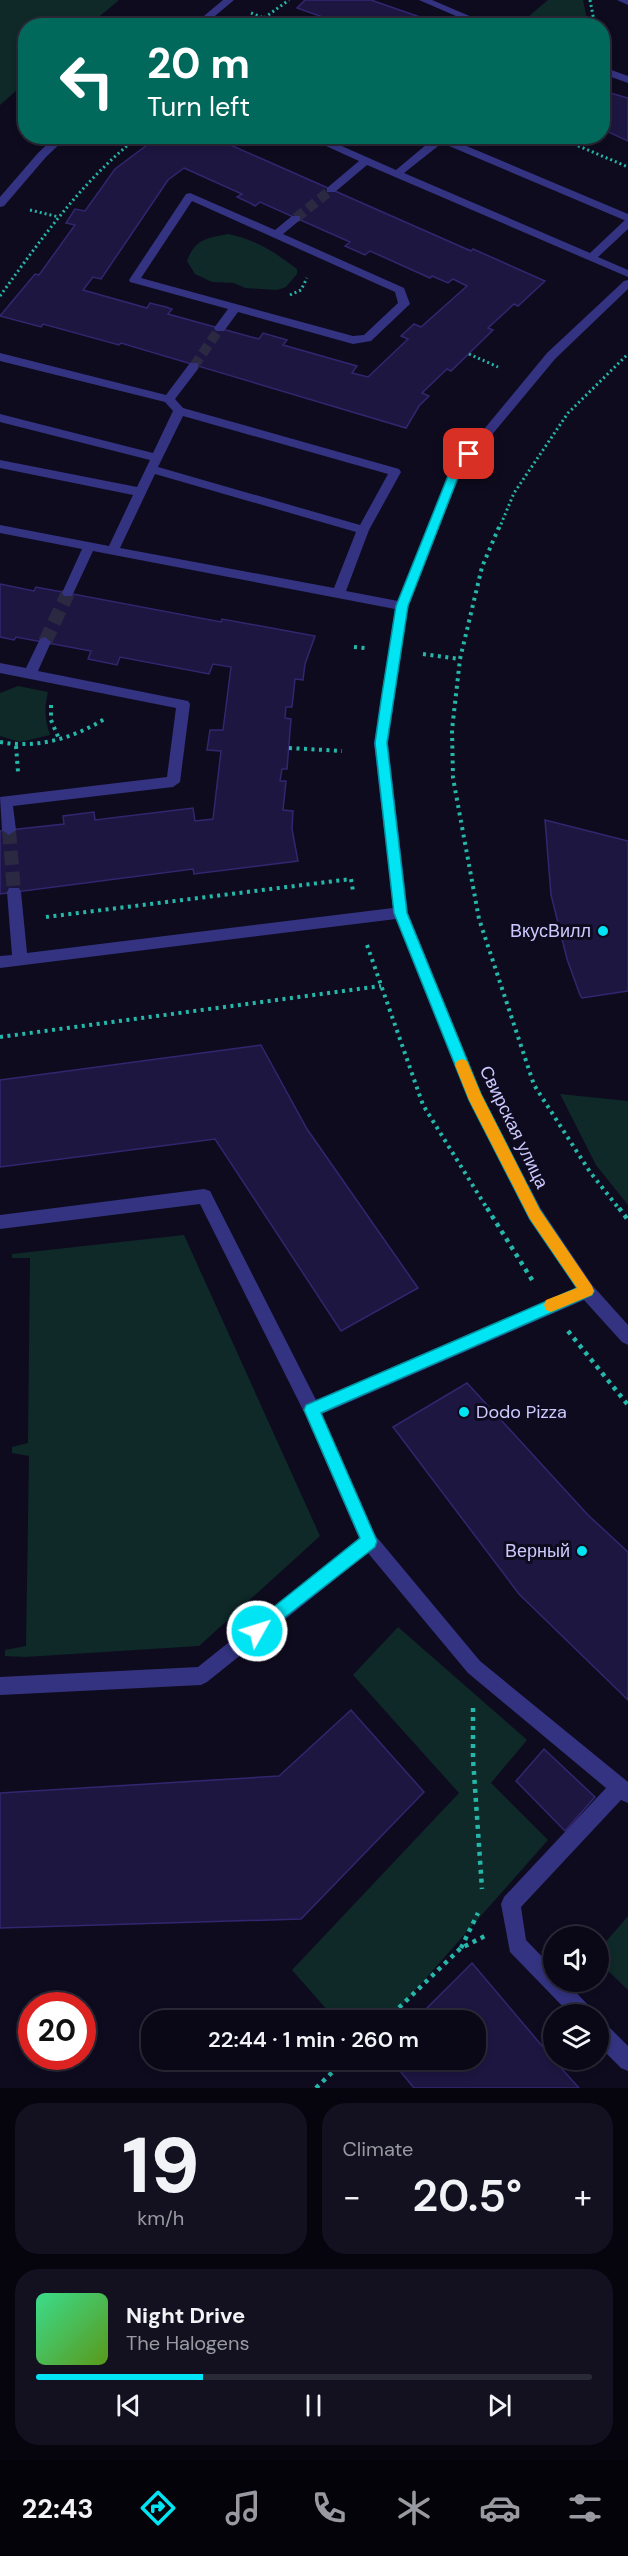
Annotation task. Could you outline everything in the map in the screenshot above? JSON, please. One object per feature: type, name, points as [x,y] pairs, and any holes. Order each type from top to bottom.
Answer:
[{"type":"street","points":[[206,18],[228,0]]},
{"type":"street","points":[[424,0],[469,18]]},
{"type":"street","points":[[622,0],[628,2]]},
{"type":"street","points":[[610,73],[628,80]]},
{"type":"street","points":[[0,204],[54,144]]},
{"type":"street","points":[[327,144],[628,274]]},
{"type":"street","points":[[397,174],[432,144]]},
{"type":"street","points":[[456,144],[628,218]]},
{"type":"street","points":[[331,190],[366,161]]},
{"type":"street","points":[[190,196],[276,234],[400,290],[404,304],[367,338],[353,340],[134,280],[190,196]]},
{"type":"street","points":[[276,234],[296,218]]},
{"type":"street","points":[[591,258],[628,223]]},
{"type":"street","name":"Свирская улица","points":[[628,283],[551,357],[456,471],[402,606],[381,743],[401,913],[474,1096],[535,1214],[587,1291],[628,1337]]},
{"type":"street","points":[[220,328],[235,308]]},
{"type":"street","points":[[0,357],[170,399],[180,411],[395,472],[363,530],[338,594]]},
{"type":"street","points":[[170,399],[194,366]]},
{"type":"street","points":[[112,552],[180,411]]},
{"type":"street","points":[[0,418],[363,530]]},
{"type":"street","points":[[0,464],[141,492]]},
{"type":"street","points":[[0,529],[402,606]]},
{"type":"street","points":[[68,593],[89,547]]},
{"type":"street","points":[[30,674],[45,642]]},
{"type":"street","points":[[0,668],[183,704],[173,782],[3,802],[9,830]]},
{"type":"street","points":[[14,892],[20,960]]},
{"type":"street","points":[[0,962],[401,913]]},
{"type":"street","points":[[0,1222],[204,1196],[312,1410],[369,1541],[474,1667],[624,1790],[511,1904],[516,1945],[573,2004]]},
{"type":"street","points":[[312,1410],[587,1291]]},
{"type":"street","points":[[0,1686],[201,1676],[369,1541]]},
{"type":"street","points":[[609,2041],[628,2061]]},
{"type":"path","points":[[264,18],[289,0]]},
{"type":"path","points":[[590,0],[593,18]]},
{"type":"path","points":[[0,296],[75,194],[114,155],[128,144]]},
{"type":"path","points":[[574,144],[628,166]]},
{"type":"path","points":[[276,234],[303,260],[309,271],[307,282],[301,290],[286,296]]},
{"type":"path","points":[[469,354],[498,367]]},
{"type":"path","points":[[628,354],[568,413],[514,493],[482,567],[460,659],[452,730],[453,778],[479,919],[534,1085],[590,1172],[628,1220]]},
{"type":"path","points":[[420,654],[460,659]]},
{"type":"path","points":[[0,741],[16,746],[38,744],[94,727],[111,715]]},
{"type":"path","points":[[289,748],[342,751]]},
{"type":"path","points":[[17,921],[351,879]]},
{"type":"path","points":[[0,1037],[381,986]]},
{"type":"path","points":[[474,1667],[473,1759],[483,1900]]},
{"type":"path","points":[[396,2010],[461,1948],[469,1936],[479,1909]]},
{"type":"path","points":[[461,1948],[488,1935],[516,1945]]},
{"type":"path","points":[[316,2088],[335,2070]]},
{"type":"green space","points":[[0,0],[119,0],[97,18],[18,18],[18,89],[0,105]]},
{"type":"green space","points":[[548,0],[583,0],[587,18],[528,18]]},
{"type":"green space","points":[[228,234],[265,247],[297,269],[297,274],[286,287],[277,290],[245,288],[234,283],[212,282],[195,274],[187,261],[194,248],[208,238]]},
{"type":"green space","points":[[18,686],[48,692],[46,714],[50,735],[20,742],[0,736],[0,693]]},
{"type":"green space","points":[[560,1094],[628,1101],[628,1205],[596,1165]]},
{"type":"green space","points":[[184,1235],[320,1536],[199,1646],[25,1657],[5,1656],[5,1650],[26,1646],[29,1456],[12,1453],[12,1447],[28,1443],[30,1258],[12,1258],[12,1254]]},
{"type":"green space","points":[[398,1627],[527,1740],[491,1783],[548,1840],[398,2010],[327,2010],[292,1970],[459,1793],[353,1675]]},
{"type":"green space","points":[[628,1916],[628,1990],[609,1972],[609,1938]]},
{"type":"building","points":[[305,0],[371,0],[423,18],[325,18],[297,8]]},
{"type":"building","points":[[610,93],[628,98],[628,141],[610,133]]},
{"type":"building","points":[[148,144],[228,144],[471,251],[473,249],[545,281],[518,306],[514,304],[488,328],[493,330],[451,371],[447,369],[422,393],[429,396],[419,406],[406,428],[121,343],[119,345],[43,324],[41,327],[0,316],[35,274],[39,275],[75,225],[66,223],[75,209],[85,211],[115,169]],"holes":[[[184,168],[242,194],[237,197],[255,206],[260,202],[350,242],[345,246],[365,255],[370,251],[430,278],[432,276],[448,283],[453,279],[467,286],[421,327],[414,324],[401,336],[408,339],[368,377],[352,373],[357,366],[283,345],[287,340],[263,333],[259,339],[168,314],[172,309],[166,307],[150,303],[147,308],[83,290],[93,277],[101,279],[168,180]]]},
{"type":"building","points":[[0,584],[34,591],[36,587],[221,622],[222,619],[315,636],[305,664],[303,680],[295,679],[292,707],[286,707],[285,718],[291,719],[287,769],[282,769],[280,781],[286,781],[283,810],[293,811],[292,829],[298,861],[194,874],[193,869],[0,894],[0,831],[64,824],[63,816],[94,812],[95,820],[193,808],[195,821],[213,819],[221,751],[207,750],[210,730],[223,730],[231,667],[213,664],[209,674],[120,657],[117,665],[88,659],[91,651],[16,637],[14,640],[0,637]]},
{"type":"building","points":[[545,820],[628,841],[628,991],[582,998],[580,995],[567,959],[551,895]]},
{"type":"building","points":[[261,1045],[307,1129],[418,1288],[341,1331],[215,1139],[0,1167],[0,1080]]},
{"type":"building","points":[[467,1383],[588,1515],[628,1552],[628,1700],[519,1594],[393,1427]]},
{"type":"building","points":[[351,1710],[424,1792],[301,1919],[0,1928],[0,1793],[279,1776]]},
{"type":"building","points":[[544,1749],[595,1797],[565,1831],[516,1781]]},
{"type":"building","points":[[472,1963],[543,2047],[543,2070],[563,2070],[579,2088],[414,2088],[399,2070],[486,2070],[486,2010],[425,2010]]},
{"type":"tunnel","points":[[296,218],[331,190]]},
{"type":"tunnel","points":[[194,366],[220,328]]},
{"type":"tunnel","points":[[45,642],[68,593]]},
{"type":"tunnel","points":[[9,830],[14,892]]},
{"type":"slow traffic","points":[[462,1065],[474,1096],[535,1214],[587,1291],[551,1305]]},
{"type":"place","name":"ВкусВилл","points":[[603,931]]},
{"type":"place","name":"Dodo Pizza","points":[[464,1412]]},
{"type":"place","name":"Верный","points":[[582,1551]]},
{"type":"route","points":[[257,1631],[369,1541],[312,1410],[587,1291],[535,1214],[474,1096],[401,913],[381,743],[388,694],[402,606],[456,471],[469,454]]}]
